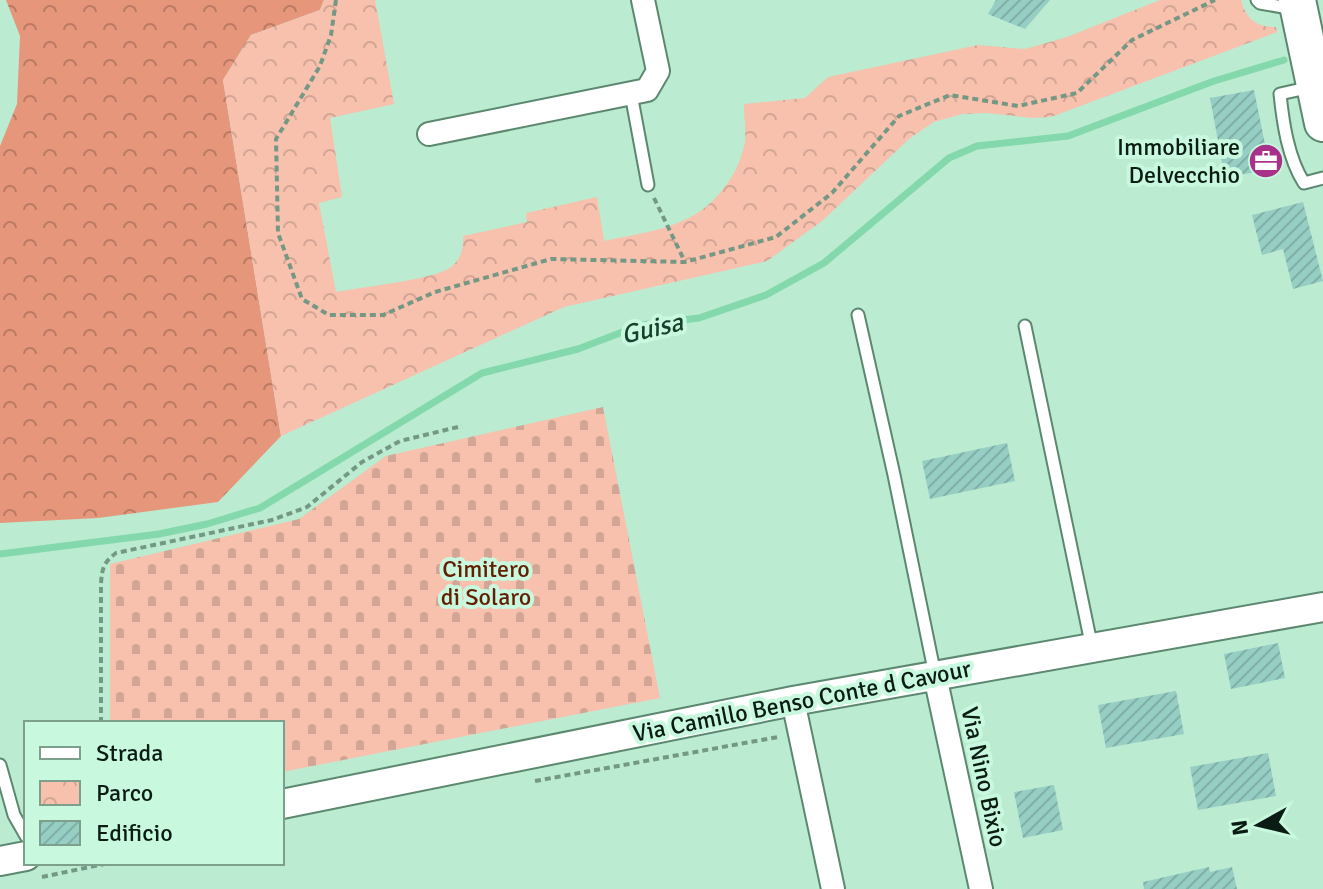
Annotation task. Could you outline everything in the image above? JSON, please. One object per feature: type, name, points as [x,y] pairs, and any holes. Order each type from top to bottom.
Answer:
[{"type":"main road","points":[[1298,5],[1323,123]]},
{"type":"street","points":[[429,134],[647,90],[658,71],[643,0]]},
{"type":"street","name":"Via Camillo Benso Conte d Cavour","points":[[284,804],[793,701],[1323,607]]},
{"type":"street","name":"Via Nino Bixio","points":[[935,676],[981,889]]},
{"type":"street","points":[[793,701],[833,889]]},
{"type":"street","points":[[0,861],[29,867]]},
{"type":"lane","points":[[1257,0],[1260,3],[1298,5]]},
{"type":"lane","points":[[1315,86],[1280,94],[1294,167],[1304,183],[1323,178]]},
{"type":"lane","points":[[631,94],[648,185]]},
{"type":"lane","points":[[858,315],[935,676]]},
{"type":"lane","points":[[1025,326],[1092,648]]},
{"type":"lane","points":[[0,765],[14,815],[24,832]]},
{"type":"lane","points":[[0,808],[14,815]]},
{"type":"path","points":[[648,185],[685,262]]},
{"type":"path","points":[[101,721],[101,583],[102,566],[107,559],[116,553],[283,516],[307,507],[362,462],[400,441],[462,426]]},
{"type":"path","points":[[29,867],[69,865]]},
{"type":"green space","points":[[6,0],[324,0],[320,10],[251,35],[223,80],[281,436],[218,502],[98,518],[0,523],[0,146],[17,104],[20,36]]},
{"type":"green space","points":[[324,0],[375,0],[394,104],[330,118],[342,197],[319,203],[336,292],[439,273],[458,259],[463,236],[527,222],[526,213],[597,197],[604,241],[658,230],[689,218],[717,197],[741,158],[745,141],[744,104],[805,98],[828,77],[978,45],[1025,49],[1067,37],[1160,0],[1241,0],[1253,21],[1276,27],[1277,32],[1051,117],[962,114],[934,122],[910,138],[822,221],[767,261],[564,307],[281,436],[223,80],[251,35],[320,10]]},
{"type":"green space","name":"Cimitero di Solaro","points":[[603,407],[660,698],[284,772],[284,721],[110,721],[110,564],[299,519],[386,456]]},
{"type":"building","points":[[996,0],[1050,0],[1025,29],[988,14]]},
{"type":"building","points":[[1254,90],[1270,169],[1225,178],[1210,98]]},
{"type":"building","points":[[1303,202],[1323,281],[1293,289],[1283,249],[1262,255],[1252,215]]},
{"type":"building","points":[[1007,443],[1015,481],[930,499],[922,461]]},
{"type":"building","points":[[1278,643],[1285,678],[1231,689],[1224,654]]},
{"type":"building","points":[[1176,691],[1184,734],[1106,748],[1098,705]]},
{"type":"building","points":[[1268,753],[1276,796],[1198,810],[1190,767]]},
{"type":"building","points":[[1054,785],[1063,830],[1023,838],[1014,792]]},
{"type":"building","points":[[1209,867],[1210,872],[1232,867],[1237,889],[1144,889],[1143,882]]},
{"type":"waterway","name":"Guisa","points":[[0,554],[159,534],[260,508],[482,373],[578,349],[641,325],[699,318],[766,295],[824,263],[949,158],[977,146],[1068,136],[1214,81],[1284,60]]},
{"type":"place","name":"Immobiliare Delvecchio","points":[[1266,161]]}]
